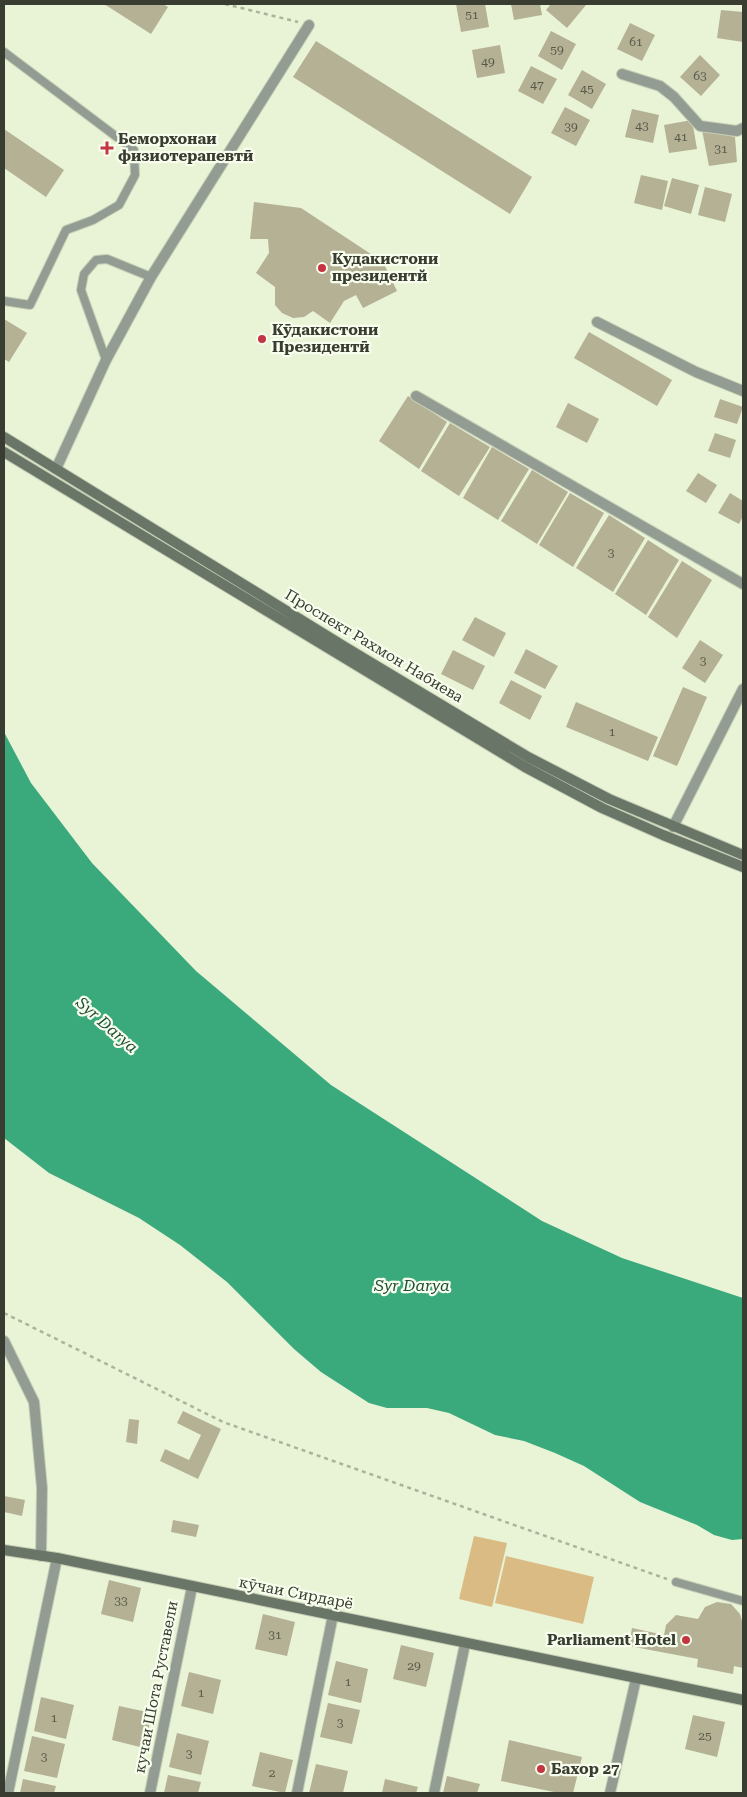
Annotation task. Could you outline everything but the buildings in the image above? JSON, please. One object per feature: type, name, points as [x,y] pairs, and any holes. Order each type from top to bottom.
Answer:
[{"type":"main road","name":"Проспект Рахмон Набиева","points":[[4,436],[344,647],[528,757],[609,799],[743,855]]},
{"type":"main road","name":"Проспект Рахмон Набиева","points":[[4,452],[526,767],[602,808],[662,835],[743,867]]},
{"type":"main road","name":"кӯчаи Сирдарё","points":[[4,1550],[57,1558],[465,1644],[743,1700]]},
{"type":"street","points":[[56,469],[106,360],[152,277],[309,25]]},
{"type":"street","points":[[622,74],[660,86],[674,97],[700,126],[737,131],[743,128]]},
{"type":"street","points":[[597,322],[696,372],[743,391]]},
{"type":"street","points":[[416,396],[743,584]]},
{"type":"street","points":[[673,827],[743,689]]},
{"type":"street","points":[[4,1341],[34,1402],[42,1488],[41,1556]]},
{"type":"street","points":[[8,1793],[57,1558]]},
{"type":"street","name":"кучаи Шота Руставели","points":[[150,1793],[192,1587]]},
{"type":"street","points":[[297,1793],[333,1615]]},
{"type":"street","points":[[434,1793],[465,1644]]},
{"type":"street","points":[[610,1793],[636,1679]]},
{"type":"lane","points":[[4,52],[134,150],[135,175],[119,205],[93,220],[66,230],[30,304],[4,300]]},
{"type":"lane","points":[[106,360],[82,290],[84,274],[96,260],[107,259],[152,277]]},
{"type":"lane","points":[[676,1582],[743,1601]]},
{"type":"path","points":[[225,4],[309,25]]},
{"type":"path","points":[[4,1313],[223,1422],[676,1582]]},
{"type":"shaded area","points":[[474,1536],[507,1543],[492,1607],[459,1599]]},
{"type":"shaded area","points":[[506,1556],[594,1577],[583,1624],[495,1603]]},
{"type":"water","name":"Syr Darya","points":[[4,732],[31,783],[92,863],[196,971],[331,1085],[542,1221],[622,1258],[743,1298],[743,1539],[732,1540],[714,1535],[697,1525],[640,1502],[584,1466],[524,1441],[495,1435],[449,1413],[427,1408],[387,1408],[369,1403],[321,1372],[294,1349],[227,1282],[180,1245],[139,1218],[49,1173],[4,1138]]},
{"type":"place","name":"Беморхонаи физиотерапевтӣ","points":[[107,148]]},
{"type":"place","name":"Кудакистони президентй","points":[[322,268]]},
{"type":"place","name":"Кӯдакистони Президентӣ","points":[[262,339]]},
{"type":"place","name":"Parliament Hotel","points":[[686,1640]]},
{"type":"place","name":"Бахор 27","points":[[541,1769]]}]
